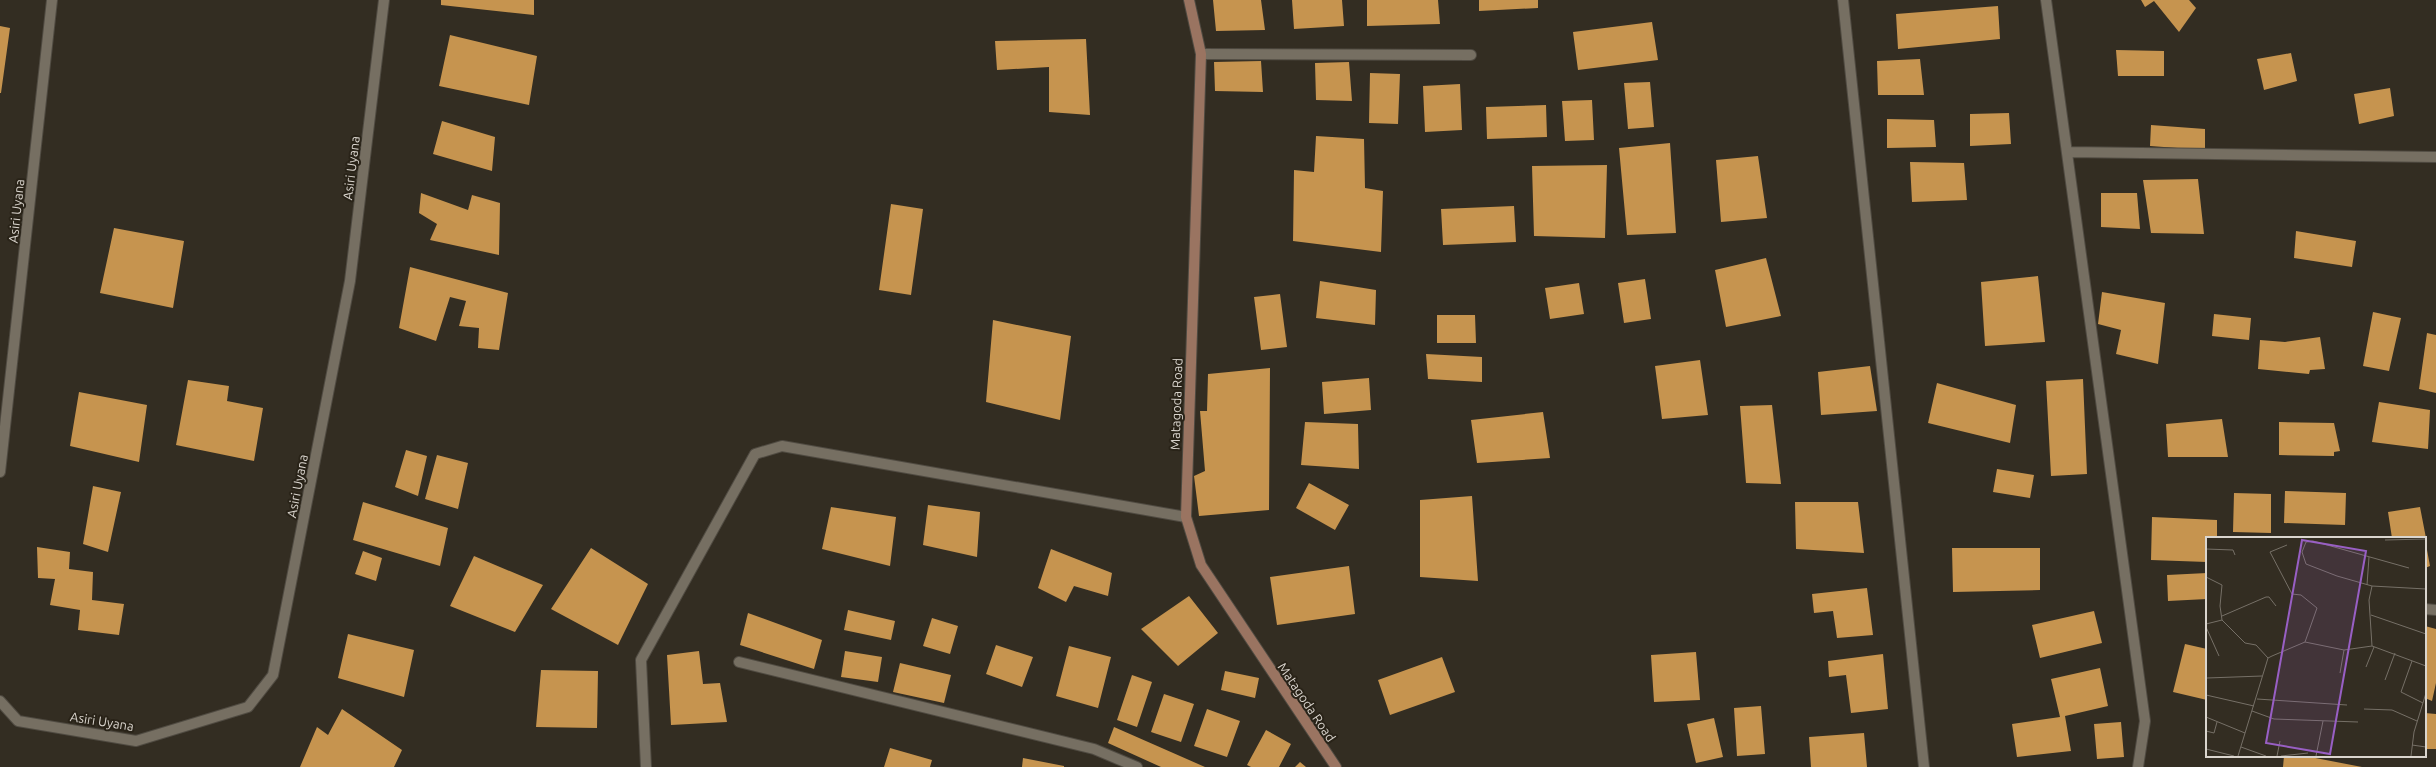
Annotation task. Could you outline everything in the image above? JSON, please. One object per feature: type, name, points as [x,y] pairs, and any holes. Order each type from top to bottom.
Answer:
[{"type":"street","name":"Asiri Uyana","points":[[0,472],[52,0]]},
{"type":"street","name":"Asiri Uyana","points":[[0,701],[18,721],[136,740],[248,707],[273,675],[350,281],[384,0]]},
{"type":"street","name":"Matagoda Road","points":[[1189,0],[1201,54],[1186,518],[1200,565],[1336,767]]},
{"type":"street","points":[[1843,0],[1924,767]]},
{"type":"street","points":[[2046,0],[2068,152],[2144,721],[2138,767]]},
{"type":"street","points":[[1201,54],[1471,55]]},
{"type":"street","points":[[2068,152],[2436,157]]},
{"type":"street","points":[[646,767],[641,660],[755,454],[782,446],[1186,518]]},
{"type":"street","points":[[2426,609],[2436,610]]},
{"type":"street","points":[[739,662],[1094,749],[1137,767]]},
{"type":"building","points":[[441,0],[534,0],[534,15],[441,5]]},
{"type":"building","points":[[1213,0],[1261,0],[1265,30],[1216,31]]},
{"type":"building","points":[[1292,0],[1342,0],[1344,26],[1294,29]]},
{"type":"building","points":[[1367,0],[1438,0],[1440,24],[1367,26]]},
{"type":"building","points":[[1479,0],[1538,0],[1538,8],[1479,11]]},
{"type":"building","points":[[2141,0],[2189,0],[2196,8],[2179,32],[2154,1],[2145,7]]},
{"type":"building","points":[[1998,6],[2000,39],[1898,49],[1896,14]]},
{"type":"building","points":[[1652,22],[1658,60],[1578,70],[1573,32]]},
{"type":"building","points":[[0,26],[10,28],[1,93],[0,93]]},
{"type":"building","points":[[450,35],[537,56],[529,105],[439,86]]},
{"type":"building","points":[[1086,39],[1090,115],[1049,112],[1049,67],[997,70],[995,41]]},
{"type":"building","points":[[2116,50],[2164,51],[2164,76],[2118,76]]},
{"type":"building","points":[[2291,53],[2297,81],[2264,90],[2257,59]]},
{"type":"building","points":[[1920,59],[1924,95],[1878,95],[1877,61]]},
{"type":"building","points":[[1261,61],[1263,92],[1215,91],[1214,62]]},
{"type":"building","points":[[1349,62],[1352,101],[1316,100],[1315,63]]},
{"type":"building","points":[[1370,73],[1400,74],[1398,124],[1369,123]]},
{"type":"building","points":[[1650,82],[1654,127],[1628,129],[1624,83]]},
{"type":"building","points":[[1460,84],[1462,130],[1425,132],[1423,86]]},
{"type":"building","points":[[2390,88],[2394,116],[2359,124],[2354,94]]},
{"type":"building","points":[[1592,100],[1594,140],[1565,141],[1562,101]]},
{"type":"building","points":[[1546,105],[1547,137],[1487,139],[1486,107]]},
{"type":"building","points":[[2009,113],[2011,144],[1970,146],[1970,114]]},
{"type":"building","points":[[1887,119],[1934,120],[1936,147],[1887,148]]},
{"type":"building","points":[[442,121],[495,137],[492,171],[433,154]]},
{"type":"building","points":[[2151,125],[2205,129],[2205,150],[2150,146]]},
{"type":"building","points":[[1316,136],[1364,139],[1365,188],[1383,191],[1381,252],[1293,241],[1294,170],[1314,172]]},
{"type":"building","points":[[1670,143],[1676,233],[1627,235],[1619,148]]},
{"type":"building","points":[[1758,156],[1767,218],[1721,222],[1716,160]]},
{"type":"building","points":[[1910,162],[1964,163],[1967,200],[1912,202]]},
{"type":"building","points":[[1607,165],[1605,238],[1534,236],[1532,166]]},
{"type":"building","points":[[2198,179],[2204,234],[2151,233],[2143,180]]},
{"type":"building","points":[[421,193],[468,210],[472,195],[500,203],[499,255],[430,240],[437,224],[419,213]]},
{"type":"building","points":[[2101,193],[2137,193],[2140,229],[2101,227]]},
{"type":"building","points":[[891,204],[923,209],[911,295],[879,290]]},
{"type":"building","points":[[1514,206],[1516,242],[1443,245],[1441,209]]},
{"type":"building","points":[[114,228],[184,241],[173,308],[100,293]]},
{"type":"building","points":[[2296,231],[2356,241],[2352,267],[2294,258]]},
{"type":"building","points":[[1766,258],[1781,316],[1726,327],[1715,270]]},
{"type":"building","points":[[410,267],[508,293],[499,350],[478,348],[479,328],[459,326],[466,301],[450,297],[436,341],[399,328]]},
{"type":"building","points":[[2038,276],[2045,342],[1985,346],[1981,282]]},
{"type":"building","points":[[1645,279],[1651,319],[1624,323],[1618,283]]},
{"type":"building","points":[[1320,281],[1376,290],[1375,325],[1316,318]]},
{"type":"building","points":[[1579,283],[1584,314],[1550,319],[1545,288]]},
{"type":"building","points":[[2102,292],[2165,303],[2158,364],[2116,354],[2121,330],[2098,324]]},
{"type":"building","points":[[1280,294],[1287,347],[1261,350],[1254,297]]},
{"type":"building","points":[[2373,312],[2401,318],[2389,371],[2363,366]]},
{"type":"building","points":[[2214,314],[2251,318],[2249,340],[2212,336]]},
{"type":"building","points":[[1437,315],[1475,315],[1476,343],[1437,343]]},
{"type":"building","points":[[993,320],[1071,336],[1060,420],[986,402]]},
{"type":"building","points":[[2427,333],[2436,335],[2436,393],[2419,389]]},
{"type":"building","points":[[2320,337],[2325,369],[2310,370],[2309,374],[2258,369],[2260,340],[2285,342]]},
{"type":"building","points":[[1426,354],[1482,357],[1482,382],[1428,379]]},
{"type":"building","points":[[1700,360],[1708,415],[1662,419],[1655,366]]},
{"type":"building","points":[[1870,366],[1877,411],[1821,415],[1818,372]]},
{"type":"building","points":[[1270,368],[1269,510],[1199,516],[1194,476],[1205,471],[1200,411],[1207,411],[1208,374]]},
{"type":"building","points":[[1369,378],[1371,410],[1324,414],[1322,382]]},
{"type":"building","points":[[2083,379],[2087,474],[2051,476],[2046,381]]},
{"type":"building","points":[[188,380],[229,386],[227,401],[263,408],[254,461],[176,445]]},
{"type":"building","points":[[1937,383],[2016,405],[2010,443],[1928,423]]},
{"type":"building","points":[[79,392],[147,405],[139,462],[70,446]]},
{"type":"building","points":[[2379,402],[2430,410],[2428,449],[2372,442]]},
{"type":"building","points":[[1772,405],[1781,484],[1746,483],[1740,406]]},
{"type":"building","points":[[1543,412],[1550,458],[1477,463],[1471,420]]},
{"type":"building","points":[[2222,419],[2228,457],[2168,457],[2166,424]]},
{"type":"building","points":[[1305,422],[1358,424],[1359,469],[1301,465]]},
{"type":"building","points":[[2279,422],[2334,423],[2340,451],[2334,452],[2334,456],[2279,455]]},
{"type":"building","points":[[406,450],[427,456],[418,496],[395,487]]},
{"type":"building","points":[[437,455],[468,463],[458,509],[425,499]]},
{"type":"building","points":[[1997,469],[2034,475],[2030,498],[1993,492]]},
{"type":"building","points":[[1309,483],[1349,505],[1335,530],[1296,508]]},
{"type":"building","points":[[93,486],[121,492],[108,552],[83,544]]},
{"type":"building","points":[[2285,491],[2346,493],[2345,525],[2284,523]]},
{"type":"building","points":[[2234,493],[2271,494],[2271,533],[2233,532]]},
{"type":"building","points":[[1472,496],[1478,581],[1420,577],[1420,500]]},
{"type":"building","points":[[363,502],[448,528],[440,566],[353,540]]},
{"type":"building","points":[[1795,502],[1858,502],[1864,553],[1796,549]]},
{"type":"building","points":[[928,505],[980,512],[977,557],[923,545]]},
{"type":"building","points":[[831,507],[896,517],[890,566],[822,549]]},
{"type":"building","points":[[2420,507],[2426,537],[2392,537],[2388,512]]},
{"type":"building","points":[[2152,517],[2217,520],[2217,537],[2206,537],[2206,562],[2151,560]]},
{"type":"building","points":[[2426,544],[2430,566],[2426,568]]},
{"type":"building","points":[[37,547],[70,552],[69,569],[93,572],[92,600],[124,604],[119,635],[78,630],[80,610],[50,605],[55,579],[38,578]]},
{"type":"building","points":[[591,548],[648,584],[618,645],[551,609]]},
{"type":"building","points":[[1952,548],[2040,548],[2040,590],[1953,592]]},
{"type":"building","points":[[1051,549],[1112,573],[1108,596],[1074,586],[1066,602],[1038,588]]},
{"type":"building","points":[[363,551],[382,558],[376,581],[355,574]]},
{"type":"building","points":[[474,556],[543,585],[515,632],[450,606]]},
{"type":"building","points":[[1349,566],[1355,614],[1277,625],[1270,577]]},
{"type":"building","points":[[2206,573],[2206,599],[2168,601],[2167,575]]},
{"type":"building","points":[[1867,588],[1873,635],[1837,638],[1833,611],[1814,613],[1812,594]]},
{"type":"building","points":[[1189,596],[1218,633],[1178,666],[1141,629]]},
{"type":"building","points":[[848,610],[895,621],[891,640],[844,630]]},
{"type":"building","points":[[2094,611],[2102,643],[2040,658],[2032,625]]},
{"type":"building","points":[[748,613],[822,640],[814,669],[740,645]]},
{"type":"building","points":[[932,618],[958,626],[950,654],[923,646]]},
{"type":"building","points":[[2426,626],[2436,629],[2436,683],[2432,701],[2426,698]]},
{"type":"building","points":[[348,634],[414,650],[404,697],[338,678]]},
{"type":"building","points":[[2185,644],[2206,649],[2206,700],[2173,692]]},
{"type":"building","points":[[996,645],[1033,657],[1022,687],[986,674]]},
{"type":"building","points":[[1069,646],[1111,657],[1098,708],[1056,696]]},
{"type":"building","points":[[699,651],[703,684],[720,683],[727,722],[671,725],[667,655]]},
{"type":"building","points":[[845,651],[882,657],[878,682],[841,677]]},
{"type":"building","points":[[1696,652],[1700,700],[1654,702],[1651,655]]},
{"type":"building","points":[[1883,654],[1888,709],[1851,713],[1846,675],[1829,677],[1828,661]]},
{"type":"building","points":[[1442,657],[1455,692],[1390,715],[1378,680]]},
{"type":"building","points":[[900,663],[951,675],[944,703],[893,692]]},
{"type":"building","points":[[2100,668],[2108,706],[2065,716],[2071,751],[2017,757],[2012,724],[2060,717],[2051,679]]},
{"type":"building","points":[[541,670],[598,671],[597,728],[536,727]]},
{"type":"building","points":[[1225,671],[1259,678],[1255,698],[1221,690]]},
{"type":"building","points":[[1132,675],[1152,682],[1137,727],[1117,720]]},
{"type":"building","points":[[1164,694],[1194,704],[1181,742],[1151,732]]},
{"type":"building","points":[[1761,706],[1765,754],[1737,756],[1734,708]]},
{"type":"building","points":[[342,709],[402,750],[394,767],[300,767],[317,727],[328,735]]},
{"type":"building","points":[[1207,709],[1240,721],[1227,757],[1194,746]]},
{"type":"building","points":[[2426,713],[2436,714],[2436,749],[2426,749]]},
{"type":"building","points":[[1714,718],[1723,757],[1696,763],[1687,724]]},
{"type":"building","points":[[2121,722],[2124,757],[2097,759],[2094,724]]},
{"type":"building","points":[[1114,727],[1205,767],[1161,767],[1108,743]]},
{"type":"building","points":[[1266,730],[1291,744],[1279,767],[1251,767],[1247,765]]},
{"type":"building","points":[[1864,733],[1867,767],[1811,767],[1809,737]]},
{"type":"building","points":[[890,748],[932,760],[930,767],[884,767]]},
{"type":"building","points":[[2284,757],[2310,757],[2362,767],[2283,767]]},
{"type":"building","points":[[1023,758],[1064,766],[1064,767],[1022,767]]},
{"type":"building","points":[[1300,762],[1306,767],[1295,767]]}]
